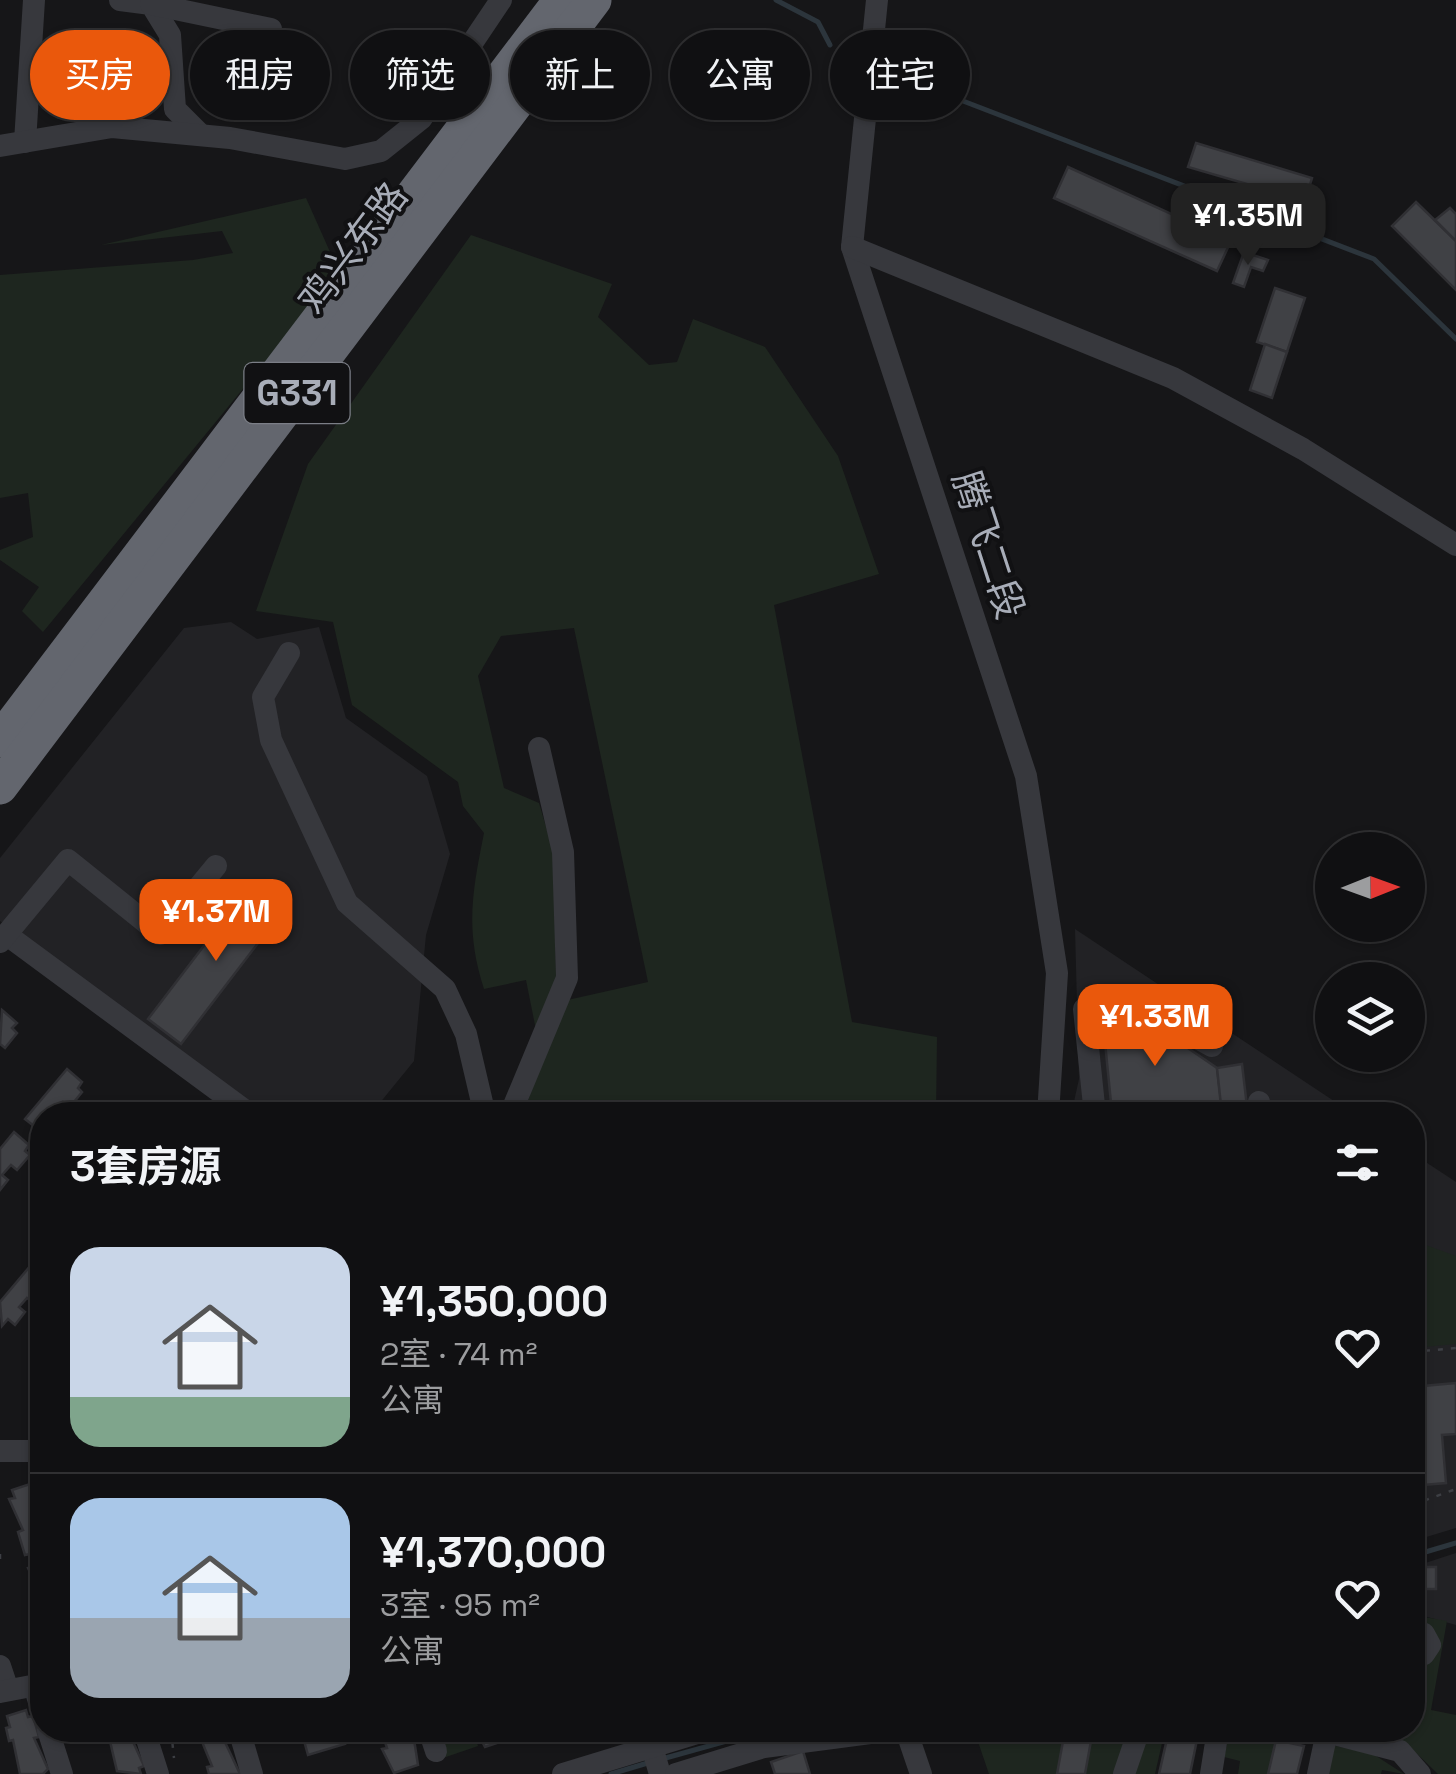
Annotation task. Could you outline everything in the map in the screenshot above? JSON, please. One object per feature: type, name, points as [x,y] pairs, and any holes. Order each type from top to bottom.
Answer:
[{"type":"highway","name":"鸡兴东路","points":[[0,740],[561,0]]},
{"type":"highway","name":"鸡兴东路","points":[[0,787],[594,0]]},
{"type":"street","points":[[25,142],[34,0]]},
{"type":"street","points":[[120,0],[271,28]]},
{"type":"street","points":[[0,146],[112,126],[201,135],[345,158],[381,151],[421,119],[501,0]]},
{"type":"street","name":"腾飞二段","points":[[877,0],[852,247],[1026,776],[1057,973],[1049,1102]]},
{"type":"street","points":[[151,4],[170,35],[175,109],[201,135]]},
{"type":"street","points":[[852,247],[1173,378],[1302,449],[1456,546]]},
{"type":"street","points":[[289,653],[262,697],[271,740],[347,902],[445,989],[466,1034],[482,1102]]},
{"type":"street","points":[[515,1102],[566,978],[563,852],[540,748]]},
{"type":"street","points":[[216,866],[160,934],[68,860],[4,938],[233,1102]]},
{"type":"street","points":[[1094,1102],[1084,1009],[1136,1004],[1212,1046]]},
{"type":"street","points":[[0,1451],[30,1451]]},
{"type":"street","points":[[0,1666],[4,1691],[30,1686]]},
{"type":"street","points":[[52,1742],[62,1774]]},
{"type":"street","points":[[151,1742],[166,1768]]},
{"type":"street","points":[[243,1742],[252,1774]]},
{"type":"street","points":[[563,1774],[640,1742]]},
{"type":"street","points":[[651,1742],[660,1774]]},
{"type":"street","points":[[676,1774],[748,1742]]},
{"type":"street","points":[[910,1742],[921,1774]]},
{"type":"street","points":[[1124,1774],[1135,1742]]},
{"type":"street","points":[[1211,1774],[1216,1742]]},
{"type":"street","points":[[1318,1774],[1322,1742]]},
{"type":"street","points":[[1392,1742],[1420,1774]]},
{"type":"path","points":[[1425,1351],[1456,1348]]},
{"type":"path","points":[[1425,1499],[1456,1488]]},
{"type":"path","points":[[0,1554],[0,1562]]},
{"type":"path","points":[[166,1768],[169,1742]]},
{"type":"shaded area","points":[[306,198],[339,272],[43,632],[22,611],[39,587],[0,560],[0,550],[33,537],[28,493],[0,498],[0,275],[193,260],[233,253],[222,231],[101,245]]},
{"type":"shaded area","points":[[471,235],[612,284],[598,317],[649,365],[677,362],[693,319],[765,347],[838,456],[879,574],[774,605],[852,1022],[937,1037],[936,1102],[528,1102],[563,1001],[648,982],[574,628],[501,636],[478,676],[504,788],[539,803],[554,854],[556,979],[536,1030],[526,980],[484,989],[474,948],[472,911],[484,833],[463,806],[458,782],[352,705],[333,622],[256,611],[308,464]]},
{"type":"shaded area","points":[[231,622],[257,639],[319,627],[346,718],[427,776],[450,854],[426,935],[414,1061],[381,1102],[250,1102],[0,921],[0,858],[184,628]]},
{"type":"shaded area","points":[[1075,929],[1335,1102],[1074,1102],[1079,1079]]},
{"type":"shaded area","points":[[1425,1162],[1456,1182],[1456,1528],[1425,1537]]},
{"type":"shaded area","points":[[1425,1245],[1456,1256],[1456,1344],[1425,1347]]},
{"type":"shaded area","points":[[1456,1553],[1456,1625],[1425,1616],[1425,1563]]},
{"type":"shaded area","points":[[1425,1617],[1447,1621],[1431,1710],[1456,1715],[1456,1774],[1438,1774],[1401,1742],[1425,1742]]},
{"type":"shaded area","points":[[438,1742],[477,1742],[478,1746],[443,1758]]},
{"type":"shaded area","points":[[978,1742],[1162,1742],[1155,1774],[989,1774]]},
{"type":"shaded area","points":[[1227,1742],[1276,1742],[1268,1774],[1238,1774],[1240,1761],[1224,1757]]},
{"type":"shaded area","points":[[1332,1745],[1373,1754],[1404,1774],[1382,1770],[1381,1774],[1327,1774]]},
{"type":"building","points":[[1196,143],[1312,178],[1305,201],[1188,167]]},
{"type":"building","points":[[1068,167],[1231,241],[1217,271],[1054,198]]},
{"type":"building","points":[[1416,202],[1456,241],[1456,290],[1392,226]]},
{"type":"building","points":[[1450,208],[1456,214],[1456,241],[1435,220]]},
{"type":"building","points":[[1244,252],[1268,260],[1263,271],[1251,267],[1244,287],[1233,283]]},
{"type":"building","points":[[1275,288],[1305,298],[1287,352],[1257,342]]},
{"type":"building","points":[[1265,344],[1287,352],[1272,398],[1250,390]]},
{"type":"building","points":[[251,884],[284,909],[181,1044],[148,1019]]},
{"type":"building","points":[[2,1010],[17,1023],[12,1028],[17,1033],[5,1048],[0,1044]]},
{"type":"building","points":[[1144,1018],[1217,1068],[1221,1101],[1111,1102],[1103,1022]]},
{"type":"building","points":[[1242,1064],[1246,1102],[1221,1102],[1217,1068]]},
{"type":"building","points":[[67,1069],[82,1082],[78,1088],[82,1092],[74,1102],[39,1102]]},
{"type":"building","points":[[14,1132],[29,1145],[25,1151],[30,1155],[17,1170],[11,1165],[2,1175],[8,1180],[0,1190],[0,1149]]},
{"type":"building","points":[[30,1266],[30,1300],[27,1298],[19,1307],[25,1312],[15,1325],[8,1319],[2,1326],[0,1302]]},
{"type":"building","points":[[1456,1383],[1456,1434],[1442,1435],[1446,1483],[1425,1485],[1425,1386]]},
{"type":"building","points":[[30,1484],[30,1554],[25,1555],[18,1532],[23,1530],[9,1499],[15,1498],[12,1490]]},
{"type":"building","points":[[1425,1567],[1436,1567],[1436,1589],[1425,1589]]},
{"type":"building","points":[[26,1710],[30,1717],[30,1742],[36,1742],[48,1769],[43,1774],[20,1774],[13,1740],[9,1741],[6,1728],[10,1727],[7,1716]]},
{"type":"building","points":[[110,1742],[133,1742],[144,1766],[139,1768],[141,1774],[117,1771]]},
{"type":"building","points":[[202,1742],[225,1742],[240,1774],[209,1774],[207,1767],[212,1766]]},
{"type":"building","points":[[304,1742],[344,1742],[345,1744],[308,1755]]},
{"type":"building","points":[[385,1742],[414,1742],[418,1765],[394,1773],[382,1749],[387,1748]]},
{"type":"building","points":[[1063,1742],[1091,1742],[1085,1774],[1057,1774]]},
{"type":"building","points":[[1166,1742],[1197,1742],[1190,1774],[1159,1774]]},
{"type":"building","points":[[1276,1742],[1304,1746],[1297,1774],[1268,1774]]},
{"type":"building","points":[[803,1751],[810,1774],[775,1774],[771,1762]]},
{"type":"waterway","points":[[776,0],[818,22],[830,45]]},
{"type":"waterway","points":[[970,104],[1374,259],[1456,339]]},
{"type":"waterway","points":[[1425,1552],[1456,1543]]},
{"type":"waterway","points":[[662,1759],[723,1742]]},
{"type":"waterway","points":[[611,1774],[651,1762]]}]
